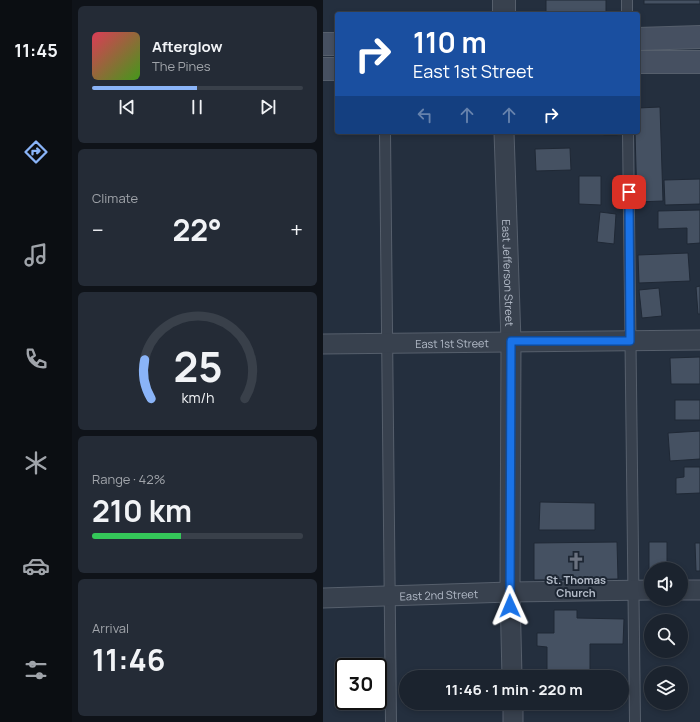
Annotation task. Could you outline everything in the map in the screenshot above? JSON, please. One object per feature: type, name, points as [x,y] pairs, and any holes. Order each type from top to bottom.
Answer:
[{"type":"main road","points":[[640,39],[700,36]]},
{"type":"main road","points":[[323,44],[335,44]]},
{"type":"main road","points":[[640,62],[700,62]]},
{"type":"main road","points":[[323,69],[335,69]]},
{"type":"street","points":[[504,0],[504,12]]},
{"type":"street","name":"East Jefferson Street","points":[[504,134],[511,341],[510,592],[512,670]]},
{"type":"street","name":"East 1st Street","points":[[323,344],[700,340]]},
{"type":"street","name":"East 2nd Street","points":[[323,598],[510,592],[642,590]]},
{"type":"street","points":[[688,590],[700,590]]},
{"type":"street","points":[[513,710],[513,722]]},
{"type":"lane","points":[[627,0],[627,12]]},
{"type":"lane","points":[[385,134],[391,722]]},
{"type":"lane","points":[[628,134],[630,341],[642,590],[635,722]]},
{"type":"building","points":[[546,0],[606,0],[606,12],[546,12]]},
{"type":"building","points":[[644,0],[700,0],[700,4],[644,4]]},
{"type":"building","points":[[660,107],[663,201],[637,202],[635,134],[640,134],[640,108]]},
{"type":"building","points":[[604,134],[617,134],[617,135]]},
{"type":"building","points":[[570,148],[571,170],[536,171],[535,149]]},
{"type":"building","points":[[579,176],[601,176],[601,205],[579,204]]},
{"type":"building","points":[[700,179],[700,204],[665,205],[664,180]]},
{"type":"building","points":[[700,210],[700,243],[687,244],[687,228],[658,229],[658,211]]},
{"type":"building","points":[[600,212],[616,214],[614,244],[597,242]]},
{"type":"building","points":[[688,253],[690,281],[639,283],[638,255]]},
{"type":"building","points":[[700,286],[700,314],[698,314],[696,287]]},
{"type":"building","points":[[659,288],[662,316],[642,318],[639,290]]},
{"type":"building","points":[[700,357],[700,384],[671,384],[670,358]]},
{"type":"building","points":[[675,400],[700,400],[700,420],[675,420]]},
{"type":"building","points":[[700,431],[700,459],[670,461],[668,433]]},
{"type":"building","points":[[684,467],[700,467],[700,493],[676,494],[676,478],[684,477]]},
{"type":"building","points":[[540,502],[595,503],[595,530],[539,530]]},
{"type":"building","name":"St. Thomas Church","points":[[617,542],[618,579],[534,580],[534,543]]},
{"type":"building","points":[[649,542],[667,542],[667,562],[649,562]]},
{"type":"building","points":[[695,543],[700,543],[700,571],[696,571]]},
{"type":"building","points":[[554,610],[577,610],[577,618],[624,619],[623,644],[590,644],[590,670],[547,670],[547,647],[537,646],[537,633],[554,633]]},
{"type":"place","name":"St. Thomas Church","points":[[576,561]]},
{"type":"route","points":[[510,606],[511,341],[630,341],[629,192]]}]
